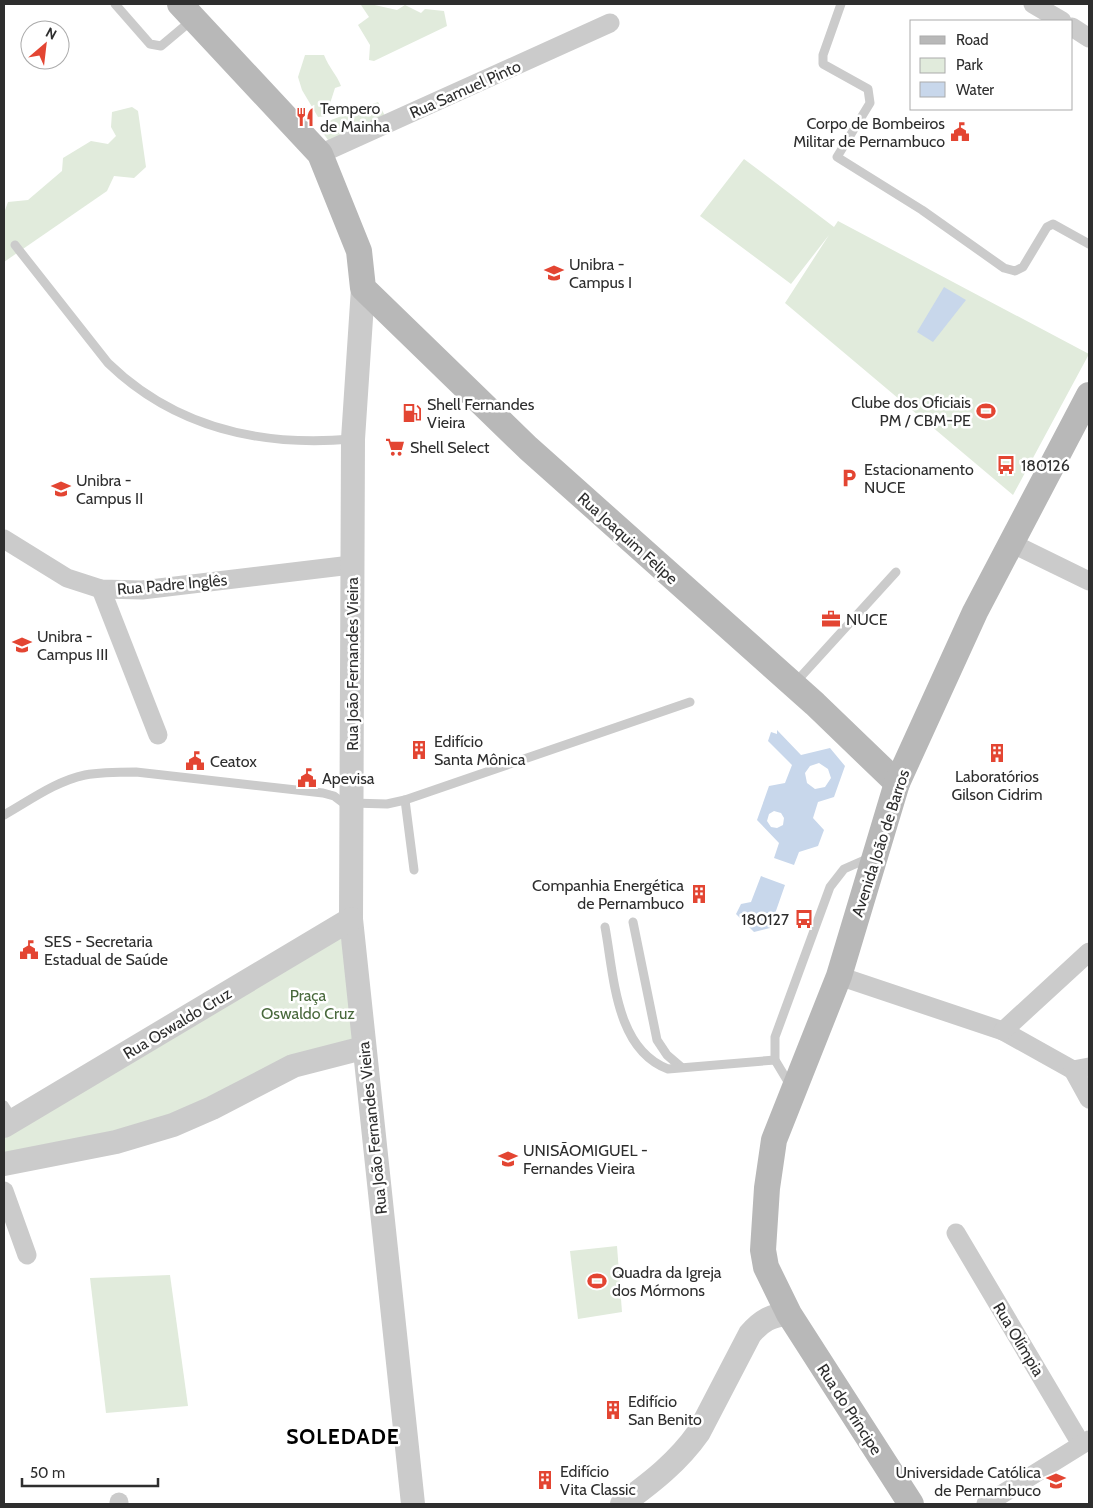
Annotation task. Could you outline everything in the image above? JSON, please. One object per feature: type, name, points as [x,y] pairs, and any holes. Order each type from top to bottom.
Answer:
[{"type":"main road","name":"Rua João Fernandes Vieira","points":[[187,11],[320,154],[359,252],[363,288]]},
{"type":"main road","name":"Rua Joaquim Felipe","points":[[363,288],[528,448],[793,685],[897,783]]},
{"type":"main road","name":"Avenida João de Barros","points":[[789,1314],[766,1267],[763,1250],[767,1188],[774,1140],[839,976],[897,783],[975,612],[1089,395]]},
{"type":"main road","name":"Rua do Príncipe","points":[[789,1314],[911,1504]]},
{"type":"street","points":[[1033,4],[1060,20]]},
{"type":"street","name":"Rua Samuel Pinto","points":[[320,154],[610,24]]},
{"type":"street","points":[[1073,28],[1089,38]]},
{"type":"street","name":"Rua João Fernandes Vieira","points":[[363,288],[353,438],[350,919],[413,1504]]},
{"type":"street","name":"Rua Padre Inglês","points":[[4,539],[67,578],[101,589],[142,590],[351,565]]},
{"type":"street","points":[[1011,543],[1089,581]]},
{"type":"street","points":[[101,589],[158,736]]},
{"type":"street","name":"Rua Oswaldo Cruz","points":[[7,1117],[350,919]]},
{"type":"street","points":[[1003,1031],[1089,952]]},
{"type":"street","points":[[839,976],[1003,1031],[1081,1069],[1089,1099]]},
{"type":"street","points":[[4,1164],[116,1142],[173,1125],[212,1108],[294,1066],[363,1048]]},
{"type":"street","points":[[4,1191],[27,1255]]},
{"type":"street","name":"Rua Olímpia","points":[[956,1233],[1085,1442]]},
{"type":"street","points":[[622,1504],[675,1463],[689,1447],[699,1432],[750,1334],[769,1317],[789,1314]]},
{"type":"street","points":[[986,1504],[1085,1442]]},
{"type":"lane","points":[[115,4],[150,44],[157,46],[161,46],[187,11]]},
{"type":"lane","points":[[841,4],[823,55],[823,64],[868,89],[870,103],[837,157],[922,210],[1004,268],[1015,271],[1023,266],[1047,227],[1053,224],[1089,244]]},
{"type":"lane","points":[[15,245],[108,363],[120,374],[164,405],[193,420],[265,439],[315,440],[353,438]]},
{"type":"lane","points":[[793,685],[896,572]]},
{"type":"lane","points":[[4,815],[57,785],[83,776],[111,772],[136,772],[324,793],[334,796],[342,802],[352,804],[387,804],[405,800],[690,702]]},
{"type":"lane","points":[[405,800],[414,870]]},
{"type":"lane","points":[[793,1089],[775,1060],[775,1037],[830,888],[844,869],[874,856]]},
{"type":"lane","points":[[633,922],[657,1040],[668,1055],[681,1067]]},
{"type":"lane","points":[[605,927],[621,1012],[629,1033],[642,1051],[656,1064],[668,1069],[714,1067],[775,1060]]},
{"type":"green space","points":[[370,4],[397,10],[405,5],[421,13],[425,9],[444,11],[447,26],[374,61],[369,60],[370,45],[358,25],[369,17],[361,5]]},
{"type":"green space","points":[[305,55],[324,55],[341,86],[335,88],[326,116],[318,117],[302,90],[298,77]]},
{"type":"green space","points":[[378,102],[385,116],[331,144],[320,129],[326,122]]},
{"type":"green space","points":[[132,107],[138,111],[146,167],[134,178],[114,176],[107,191],[4,262],[4,213],[8,202],[28,200],[62,171],[63,158],[91,141],[108,144],[116,136],[111,127],[112,112]]},
{"type":"green space","name":"Clube dos Oficiais PM / CBM-PE","points":[[744,159],[834,227],[838,221],[1089,354],[1013,495],[785,303],[829,235],[791,284],[700,216]]},
{"type":"green space","name":"Praça Oswaldo Cruz","points":[[341,937],[357,1037],[172,1116],[4,1160],[4,1133]]},
{"type":"green space","name":"Quadra da Igreja dos Mórmons","points":[[617,1246],[622,1312],[578,1319],[570,1251]]},
{"type":"green space","points":[[170,1275],[188,1406],[106,1413],[90,1278]]},
{"type":"water","points":[[944,287],[966,300],[933,342],[917,332]]},
{"type":"water","points":[[777,730],[801,755],[830,748],[845,766],[834,797],[818,802],[813,818],[824,830],[818,846],[799,852],[794,865],[774,858],[779,843],[757,820],[769,786],[785,783],[792,765],[768,741],[771,732],[777,734]],"holes":[[[819,763],[828,769],[831,778],[825,787],[815,789],[807,783],[805,773],[810,766]],[[774,811],[781,813],[784,818],[783,825],[777,828],[771,827],[767,821],[769,814]]]},
{"type":"water","points":[[761,876],[785,885],[770,928],[754,932],[736,914],[741,904],[751,902]]},
{"type":"place","name":"Tempero de Mainha","points":[[305,117]]},
{"type":"place","name":"Corpo de Bombeiros Militar de Pernambuco","points":[[960,132]]},
{"type":"place","name":"Unibra - Campus I","points":[[554,273]]},
{"type":"place","name":"Clube dos Oficiais PM / CBM-PE","points":[[986,411]]},
{"type":"place","name":"Shell Fernandes Vieira","points":[[412,413]]},
{"type":"place","name":"Shell Select","points":[[395,447]]},
{"type":"place","name":"180126","points":[[1006,465]]},
{"type":"place","name":"Estacionamento NUCE","points":[[849,478]]},
{"type":"place","name":"Unibra - Campus II","points":[[61,489]]},
{"type":"place","name":"NUCE","points":[[831,619]]},
{"type":"place","name":"Unibra - Campus III","points":[[22,645]]},
{"type":"place","name":"Edifício Santa Mônica","points":[[419,750]]},
{"type":"place","name":"Laboratórios Gilson Cidrim","points":[[997,753]]},
{"type":"place","name":"Ceatox","points":[[195,761]]},
{"type":"place","name":"Apevisa","points":[[307,778]]},
{"type":"place","name":"Companhia Energética de Pernambuco","points":[[699,894]]},
{"type":"place","name":"180127","points":[[804,919]]},
{"type":"place","name":"SES - Secretaria Estadual de Saúde","points":[[29,950]]},
{"type":"place","name":"UNISÃOMIGUEL - Fernandes Vieira","points":[[508,1159]]},
{"type":"place","name":"Quadra da Igreja dos Mórmons","points":[[597,1281]]},
{"type":"place","name":"Edifício San Benito","points":[[613,1410]]},
{"type":"place","name":"Edifício Vita Classic","points":[[545,1480]]},
{"type":"place","name":"Universidade Católica de Pernambuco","points":[[1056,1481]]},
{"type":"district","name":"SOLEDADE","points":[[343,1437]]}]
